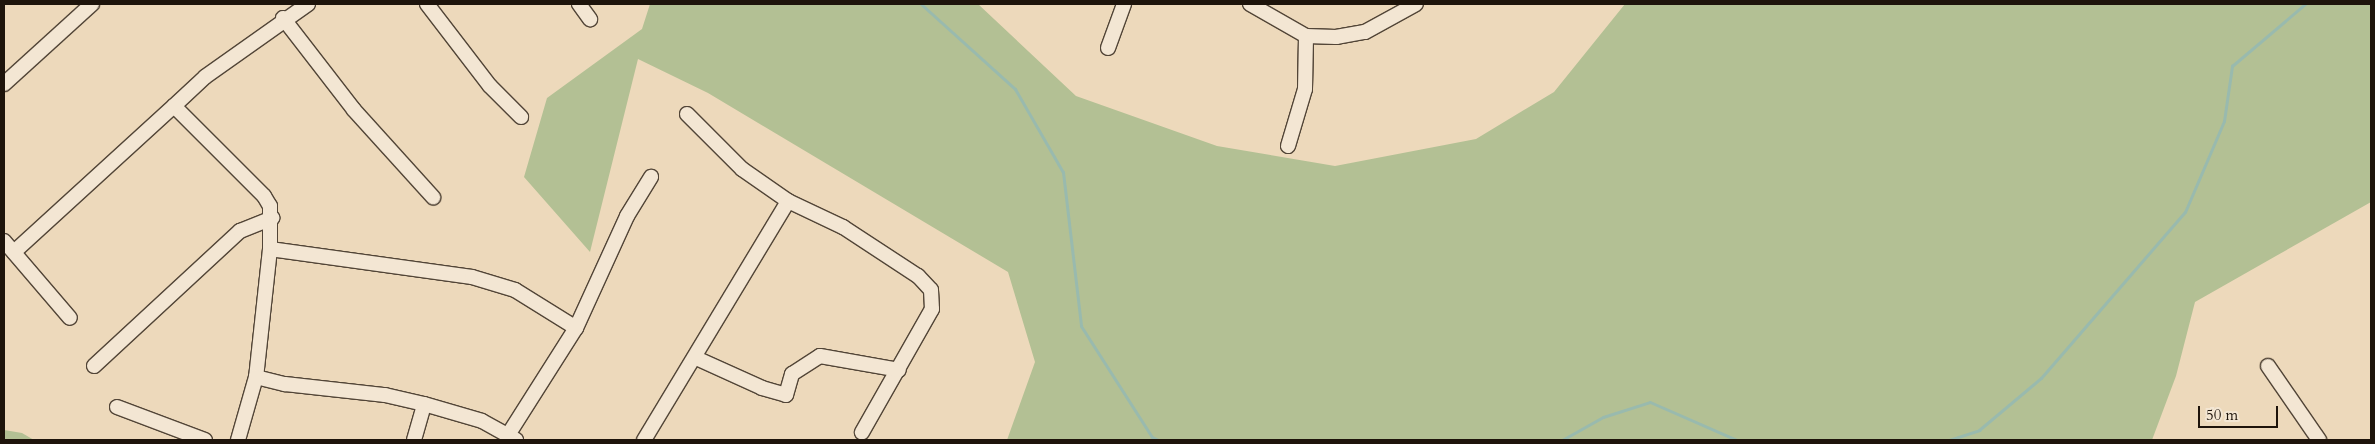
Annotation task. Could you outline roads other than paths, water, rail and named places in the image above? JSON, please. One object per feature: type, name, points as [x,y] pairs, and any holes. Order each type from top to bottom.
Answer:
[{"type":"street","points":[[4,84],[92,4]]},
{"type":"street","points":[[14,252],[205,77],[283,18],[308,4]]},
{"type":"street","points":[[427,4],[490,86],[521,117]]},
{"type":"street","points":[[579,4],[590,19]]},
{"type":"street","points":[[1108,48],[1124,4]]},
{"type":"street","points":[[1250,4],[1306,36],[1336,37],[1365,32],[1416,4]]},
{"type":"street","points":[[283,18],[354,110],[433,197]]},
{"type":"street","points":[[1288,146],[1305,89],[1306,36]]},
{"type":"street","points":[[174,106],[264,196],[272,218],[256,377],[238,440]]},
{"type":"street","points":[[687,114],[742,169],[788,201],[843,227],[918,276],[931,290],[932,310],[862,432]]},
{"type":"street","points":[[256,377],[284,384],[385,395],[424,404],[482,420],[512,438],[576,328],[627,216],[651,178]]},
{"type":"street","points":[[644,440],[696,358],[788,201]]},
{"type":"street","points":[[94,366],[240,231],[272,218]]},
{"type":"street","points":[[4,241],[70,318]]},
{"type":"street","points":[[270,249],[472,277],[515,290],[576,328]]},
{"type":"street","points":[[696,358],[762,388],[786,395],[792,374],[820,356],[899,370]]},
{"type":"street","points":[[2268,366],[2319,440]]},
{"type":"street","points":[[414,440],[424,404]]},
{"type":"street","points":[[117,407],[205,440]]},
{"type":"waterway","points":[[921,4],[1015,89],[1063,172],[1081,326],[1152,437],[1158,440]]},
{"type":"waterway","points":[[1949,440],[1979,430],[2041,378],[2185,212],[2224,121],[2232,66],[2305,4]]},
{"type":"waterway","points":[[1562,440],[1603,417],[1650,402],[1737,440]]}]
